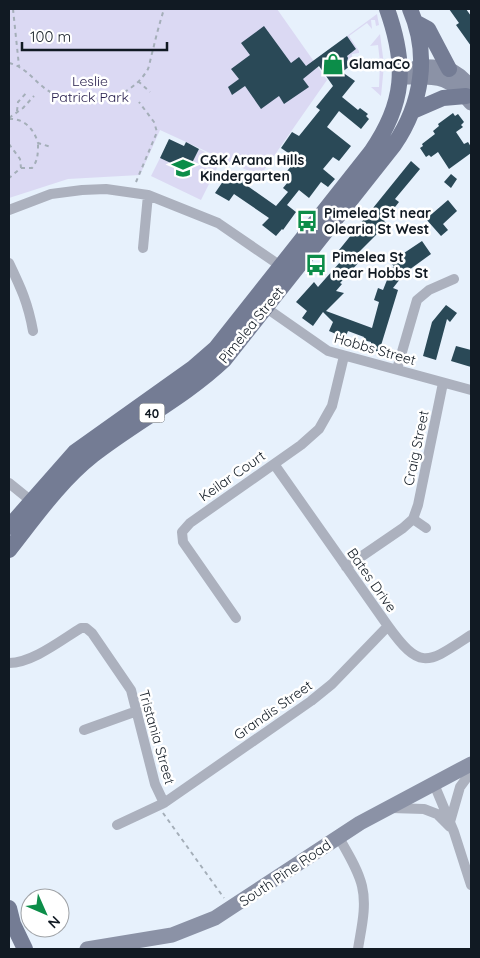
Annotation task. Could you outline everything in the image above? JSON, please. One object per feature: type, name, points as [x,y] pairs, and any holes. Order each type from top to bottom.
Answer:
[{"type":"main road","name":"40","points":[[387,9],[397,44],[400,72]]},
{"type":"main road","name":"40","points":[[412,15],[420,42],[421,72]]},
{"type":"main road","points":[[412,15],[428,29],[449,69]]},
{"type":"main road","name":"Pimelea Street","points":[[9,550],[65,461],[86,443],[186,374],[210,355],[260,303],[379,141],[394,110],[400,91],[400,72]]},
{"type":"main road","name":"Pimelea Street","points":[[286,270],[394,145],[413,110],[421,72]]},
{"type":"main road","points":[[413,110],[443,98],[470,96]]},
{"type":"main road","name":"Pimelea Street","points":[[9,528],[37,505]]},
{"type":"main road","points":[[9,908],[13,924],[25,949]]},
{"type":"street","points":[[400,72],[449,69],[458,74],[470,96]]},
{"type":"street","points":[[421,72],[448,81],[470,96]]},
{"type":"street","points":[[9,210],[51,194],[74,191],[106,189],[148,195],[218,223],[286,270]]},
{"type":"street","points":[[142,248],[148,195]]},
{"type":"street","points":[[9,263],[24,292],[33,331]]},
{"type":"street","points":[[397,370],[417,300],[429,290],[454,280]]},
{"type":"street","name":"Hobbs Street","points":[[260,303],[328,351],[471,390]]},
{"type":"street","name":"Keilar Court","points":[[236,618],[183,542],[181,534],[190,523],[306,441],[326,420],[334,401],[344,356]]},
{"type":"street","name":"Craig Street","points":[[413,518],[418,505],[443,383]]},
{"type":"street","name":"Bates Drive","points":[[274,464],[407,651],[414,656],[422,658],[438,656],[471,635]]},
{"type":"street","points":[[9,483],[37,505]]},
{"type":"street","points":[[346,567],[403,528],[413,518],[426,528]]},
{"type":"street","name":"Grandis Street","points":[[117,825],[164,803],[311,702],[332,684],[388,626]]},
{"type":"street","name":"Tristania Street","points":[[9,664],[28,660],[81,628],[86,628],[92,632],[131,690],[155,784],[164,803]]},
{"type":"street","points":[[84,730],[137,711]]},
{"type":"street","name":"South Pine Road","points":[[87,949],[166,936],[200,925],[234,906],[338,836],[471,764]]},
{"type":"street","points":[[452,827],[460,787],[471,772]]},
{"type":"street","points":[[434,784],[452,827],[471,885]]},
{"type":"street","points":[[389,808],[424,809],[437,814],[452,827]]},
{"type":"street","points":[[338,836],[352,861],[362,886],[364,909],[358,949]]},
{"type":"path","points":[[13,9],[19,66]]},
{"type":"path","points":[[9,63],[29,72],[44,88],[54,94],[68,100],[98,102],[127,90],[138,81],[148,68],[164,9]]},
{"type":"path","points":[[138,81],[150,92]]},
{"type":"path","points":[[17,111],[18,102],[28,92]]},
{"type":"path","points":[[9,119],[34,96]]},
{"type":"path","points":[[133,192],[157,132],[154,122],[139,102]]},
{"type":"path","points":[[9,119],[16,118],[30,126],[38,143],[36,163],[32,168],[21,168],[9,178]]},
{"type":"path","points":[[38,143],[51,147]]},
{"type":"path","points":[[9,144],[20,159],[21,168]]},
{"type":"path","points":[[164,803],[163,813],[224,899]]},
{"type":"green space","name":"Leslie Patrick Park","points":[[9,9],[277,9],[327,80],[260,176],[160,130],[140,175],[68,179],[9,198]]},
{"type":"green space","points":[[377,14],[379,25],[376,26],[375,20],[371,20],[372,29],[367,23],[349,36],[359,51],[359,53],[352,54],[353,66],[350,66],[347,62],[347,56],[356,49],[347,36]]},
{"type":"green space","points":[[380,34],[384,65],[381,96],[371,87],[379,87],[380,62],[378,45],[370,46]]},
{"type":"green space","points":[[199,149],[221,160],[201,200],[151,176],[160,158],[188,171]]},
{"type":"building","points":[[449,9],[466,9],[471,16],[471,46],[456,25],[459,23]]},
{"type":"building","points":[[264,26],[291,63],[299,57],[306,66],[347,36],[356,49],[347,56],[347,62],[350,66],[342,72],[355,81],[342,97],[358,110],[360,108],[368,114],[366,116],[369,119],[361,129],[339,111],[327,127],[351,146],[339,161],[333,157],[323,169],[335,179],[328,187],[321,182],[309,198],[299,190],[287,205],[296,212],[283,230],[276,236],[262,225],[269,218],[234,194],[229,201],[215,193],[230,171],[276,206],[288,192],[283,188],[288,182],[282,177],[297,159],[281,148],[292,132],[299,136],[320,110],[316,107],[333,86],[319,66],[303,79],[309,87],[284,104],[279,96],[261,109],[245,86],[232,95],[228,87],[239,79],[231,69],[250,55],[241,43]]},
{"type":"building","points":[[453,113],[455,116],[458,114],[464,122],[461,125],[463,127],[456,132],[464,144],[468,142],[471,147],[471,153],[449,169],[438,152],[431,157],[429,155],[426,157],[420,148],[423,146],[422,144],[435,134],[433,131],[439,126],[438,124]]},
{"type":"building","points":[[169,139],[184,146],[186,142],[199,149],[188,171],[160,158]]},
{"type":"building","points":[[411,161],[420,169],[395,199],[399,202],[384,221],[387,224],[355,256],[360,261],[340,283],[342,284],[336,291],[344,293],[326,311],[372,328],[379,302],[374,300],[378,288],[383,290],[388,274],[394,266],[388,261],[393,253],[398,257],[422,241],[431,254],[404,274],[393,288],[398,290],[379,352],[371,350],[371,342],[363,340],[364,337],[348,331],[345,338],[329,331],[333,322],[323,312],[313,326],[302,318],[307,311],[296,302],[314,282],[318,287],[341,261],[335,255]]},
{"type":"building","points":[[451,174],[457,179],[451,188],[444,182]]},
{"type":"building","points":[[448,200],[457,211],[443,224],[448,230],[441,236],[426,219]]},
{"type":"building","points":[[446,305],[457,313],[450,322],[447,319],[436,360],[423,356],[432,322]]},
{"type":"building","points":[[456,346],[471,350],[471,367],[451,361]]},
{"type":"place","name":"GlamaCo","points":[[333,64]]},
{"type":"place","name":"C&K Arana Hills Kindergarten","points":[[183,168]]},
{"type":"place","name":"Pimelea St near Olearia St West","points":[[307,221]]},
{"type":"place","name":"Pimelea St near Hobbs St","points":[[316,265]]}]
